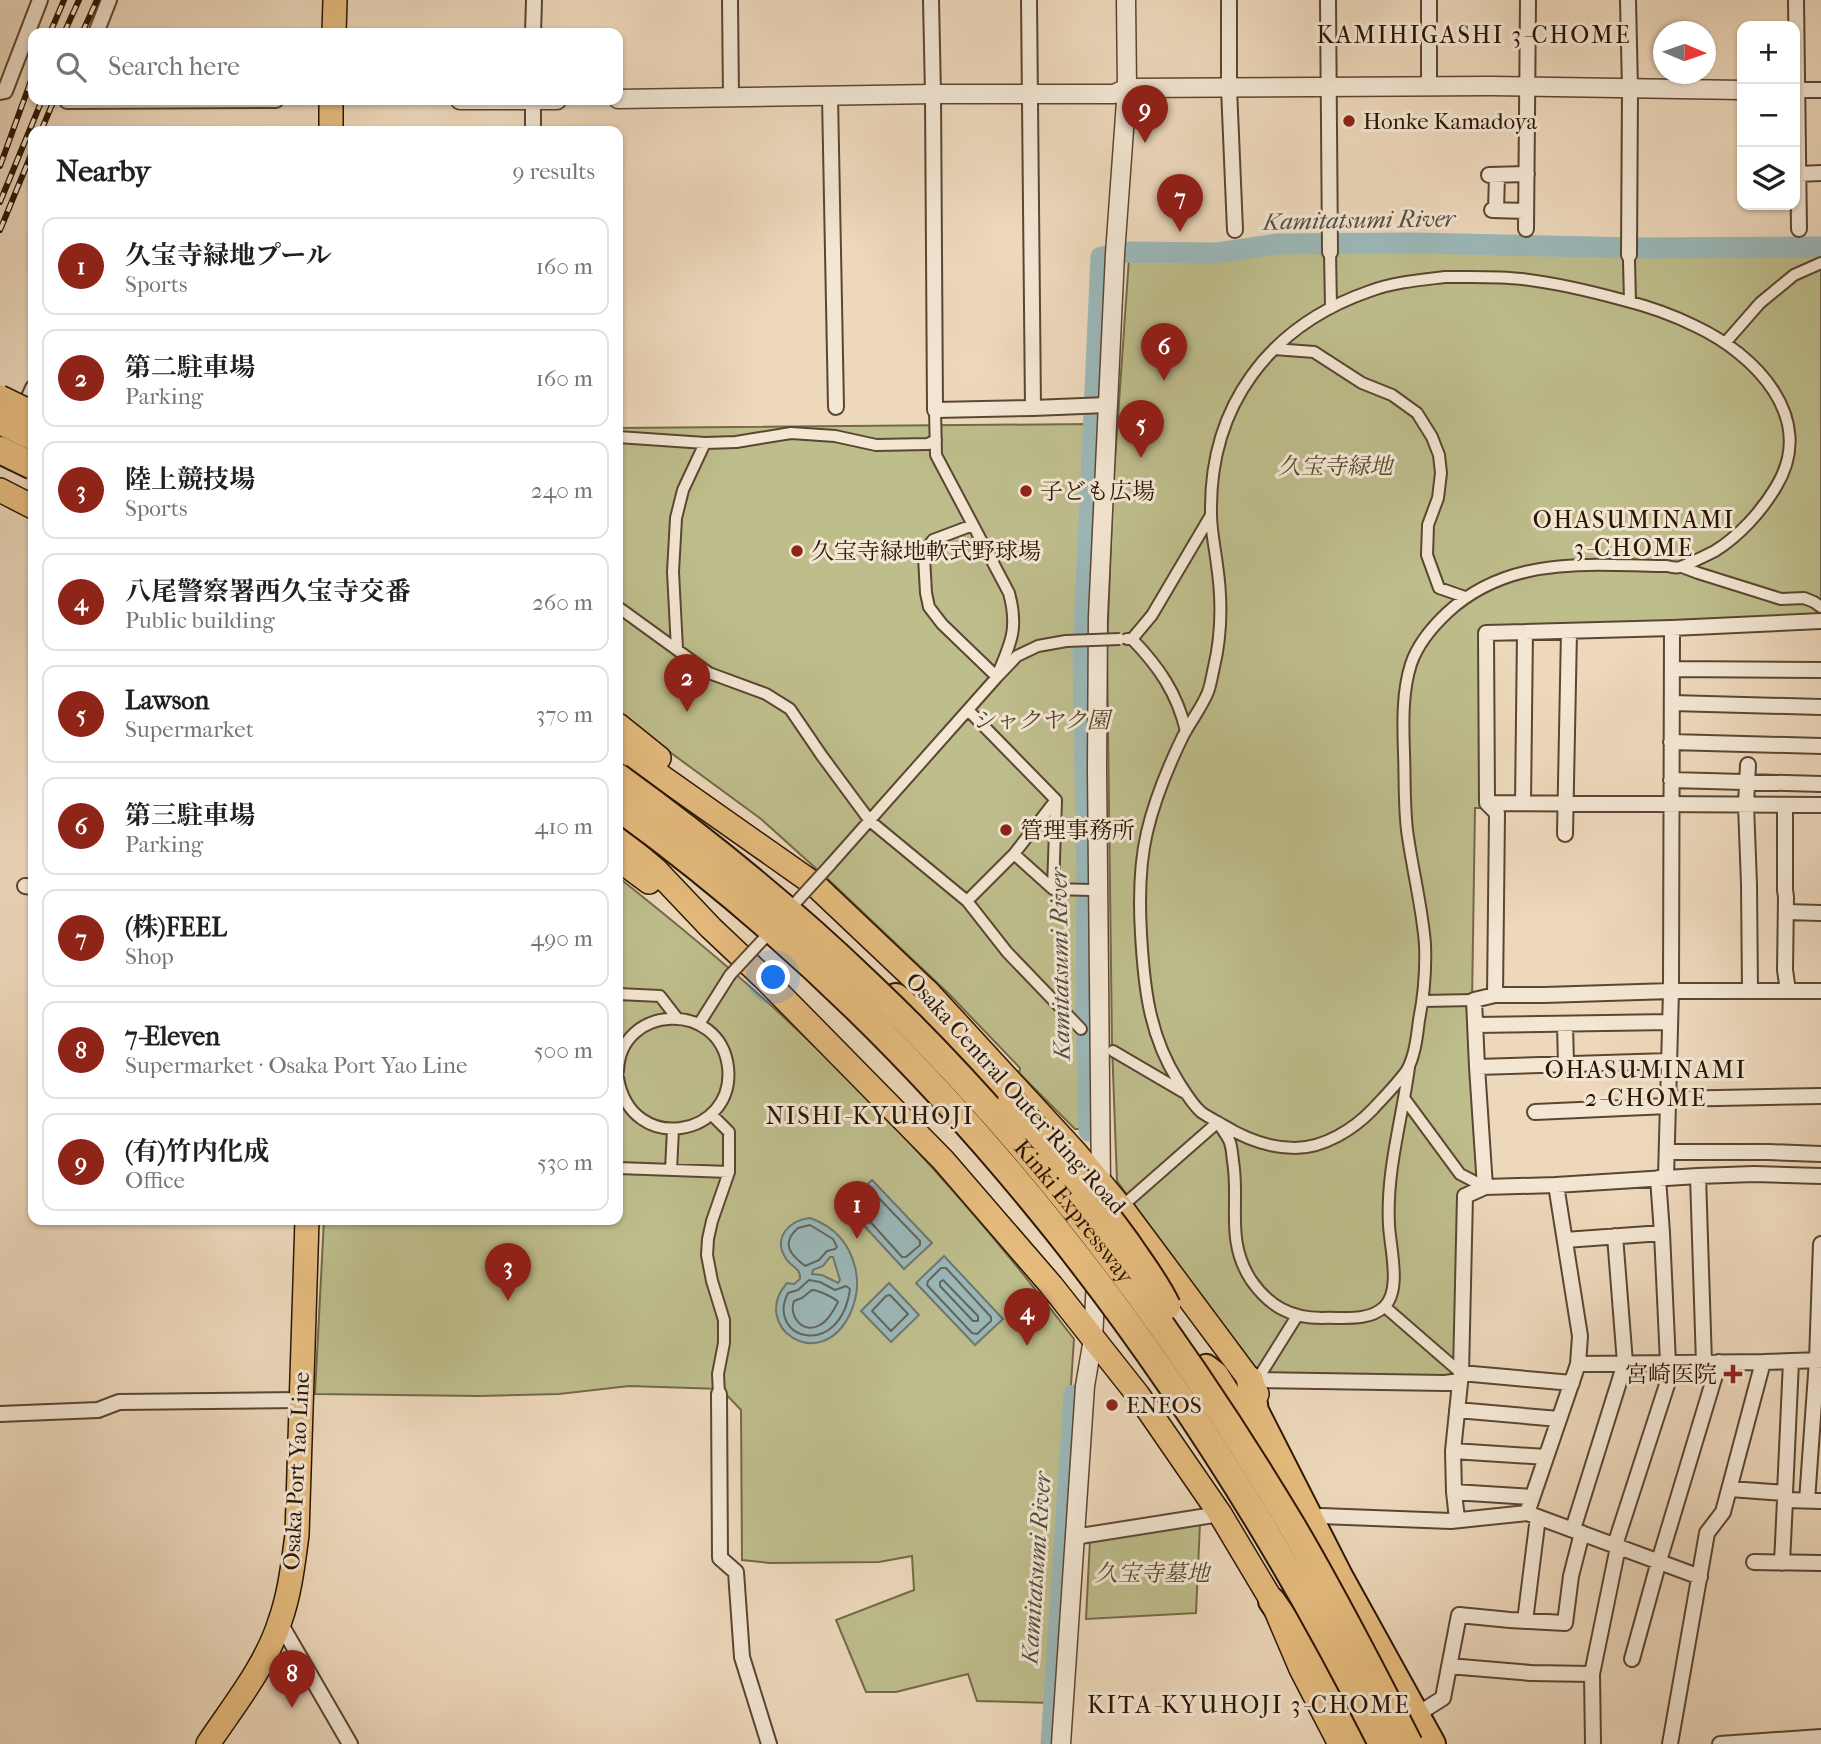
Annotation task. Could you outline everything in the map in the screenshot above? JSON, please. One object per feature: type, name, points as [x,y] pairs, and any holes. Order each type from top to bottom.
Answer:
[{"type":"highway","points":[[0,421],[28,435]]},
{"type":"highway","points":[[0,450],[28,464]]},
{"type":"highway","name":"Kinki Expressway","points":[[623,781],[673,817],[868,983],[984,1104],[1053,1184],[1146,1304],[1229,1425],[1293,1528],[1409,1744]]},
{"type":"highway","name":"Kinki Expressway","points":[[623,811],[727,892],[797,953],[905,1058],[964,1120],[1077,1254],[1131,1326],[1272,1541],[1318,1621],[1382,1744]]},
{"type":"highway","points":[[803,925],[962,1053],[1011,1101],[1071,1171],[1158,1287],[1167,1307],[1175,1390],[1193,1374],[1206,1368],[1215,1375],[1339,1576]]},
{"type":"highway","points":[[1254,1380],[1255,1411],[1339,1576],[1432,1744]]},
{"type":"highway","points":[[1272,1601],[1314,1662],[1357,1744]]},
{"type":"main road","points":[[334,28],[335,0]]},
{"type":"main road","points":[[331,105],[331,126]]},
{"type":"main road","points":[[0,382],[28,396]]},
{"type":"main road","points":[[0,397],[28,411]]},
{"type":"main road","points":[[0,476],[28,490]]},
{"type":"main road","points":[[0,490],[28,504]]},
{"type":"main road","points":[[623,729],[814,884]]},
{"type":"main road","name":"Osaka Central Outer Ring Road","points":[[623,750],[814,884],[928,992],[1076,1153],[1132,1221],[1254,1380],[1321,1516],[1441,1744]]},
{"type":"main road","points":[[623,842],[655,869],[943,1160],[1051,1285],[1138,1395],[1220,1514],[1272,1601],[1301,1669],[1340,1744]]},
{"type":"main road","points":[[623,863],[711,928]]},
{"type":"main road","name":"Osaka Port Yao Line","points":[[208,1744],[263,1660],[280,1623],[290,1586],[297,1535],[307,1225]]},
{"type":"street","points":[[29,28],[40,0]]},
{"type":"street","points":[[98,28],[110,0]]},
{"type":"street","points":[[533,28],[534,0]]},
{"type":"street","points":[[730,0],[731,98]]},
{"type":"street","points":[[931,0],[936,455],[1009,593],[1013,607],[1014,629],[997,677]]},
{"type":"street","points":[[1029,0],[1033,408]]},
{"type":"street","points":[[1061,1744],[1085,1387],[1093,1339],[1101,1184],[1097,631],[1115,254],[1127,88],[1126,0]]},
{"type":"street","points":[[1229,0],[1229,88],[1235,230]]},
{"type":"street","points":[[1328,0],[1331,308]]},
{"type":"street","points":[[1429,0],[1429,87]]},
{"type":"street","points":[[1526,229],[1528,0]]},
{"type":"street","points":[[1628,0],[1630,302]]},
{"type":"street","points":[[1796,0],[1796,84]]},
{"type":"street","points":[[0,92],[5,91],[28,31]]},
{"type":"street","points":[[623,99],[1114,94],[1127,88],[1528,87],[1737,90]]},
{"type":"street","points":[[1800,90],[1821,90]]},
{"type":"street","points":[[830,96],[836,407]]},
{"type":"street","points":[[533,105],[533,126]]},
{"type":"street","points":[[1800,174],[1821,173]]},
{"type":"street","points":[[1526,211],[1494,210],[1493,175],[1527,174]]},
{"type":"street","points":[[1799,210],[1799,229]]},
{"type":"street","points":[[1725,343],[1760,303],[1785,282],[1821,263]]},
{"type":"street","points":[[1409,1067],[1376,1107],[1356,1125],[1334,1138],[1304,1149],[1285,1148],[1241,1136],[1200,1111],[1172,1072],[1153,1027],[1144,983],[1139,910],[1140,867],[1145,837],[1158,793],[1186,731],[1208,693],[1220,637],[1221,601],[1211,515],[1213,471],[1223,431],[1235,402],[1253,372],[1293,331],[1331,308],[1371,290],[1410,281],[1483,277],[1524,279],[1630,302],[1695,326],[1725,343],[1752,365],[1770,385],[1782,405],[1789,426],[1790,449],[1784,473],[1759,513],[1714,551],[1682,567]]},
{"type":"street","points":[[1274,349],[1314,352],[1362,383],[1392,396],[1417,413],[1432,437],[1439,455],[1441,473],[1438,498],[1428,525],[1427,555],[1439,588],[1465,597]]},
{"type":"street","points":[[0,464],[28,400]]},
{"type":"street","points":[[935,410],[1107,405]]},
{"type":"street","points":[[623,437],[705,443],[736,442],[791,433],[835,436],[876,444],[928,444],[936,440]]},
{"type":"street","points":[[677,649],[673,572],[677,518],[683,490],[705,443]]},
{"type":"street","points":[[0,498],[28,512]]},
{"type":"street","points":[[699,1024],[730,975],[1017,656],[1038,646],[1066,641],[1126,639],[1152,615],[1211,515]]},
{"type":"street","points":[[973,525],[933,540],[924,557],[926,593],[929,607],[942,624],[997,677]]},
{"type":"street","points":[[1218,1122],[1230,1142],[1236,1180],[1234,1228],[1239,1256],[1251,1280],[1266,1298],[1280,1309],[1297,1316],[1312,1318],[1360,1317],[1385,1307],[1392,1294],[1394,1279],[1389,1189],[1397,1128],[1423,1001],[1425,943],[1406,823],[1403,724],[1412,660],[1428,632],[1465,597],[1488,584],[1520,573],[1558,565],[1682,567],[1781,599],[1804,598],[1821,607]]},
{"type":"street","points":[[623,611],[709,673],[766,694],[790,709],[870,821],[967,901],[1007,952],[1081,1029]]},
{"type":"street","points":[[1495,995],[1497,813],[1487,803],[1486,633],[1821,621]]},
{"type":"street","points":[[1593,1744],[1592,1674],[1616,1546],[1671,1363],[1662,1233],[1662,1178],[1667,1152],[1671,991],[1672,628]]},
{"type":"street","points":[[1565,834],[1569,631]]},
{"type":"street","points":[[1523,803],[1525,632]]},
{"type":"street","points":[[1126,639],[1152,660],[1174,694],[1186,731]]},
{"type":"street","points":[[1672,669],[1821,670]]},
{"type":"street","points":[[1672,703],[1821,707]]},
{"type":"street","points":[[968,710],[1056,800],[1053,889]]},
{"type":"street","points":[[1671,742],[1821,746]]},
{"type":"street","points":[[1748,765],[1746,805],[1750,991]]},
{"type":"street","points":[[1671,780],[1821,784]]},
{"type":"street","points":[[967,901],[1014,854],[1056,800]]},
{"type":"street","points":[[1487,803],[1821,805]]},
{"type":"street","points":[[1785,805],[1787,991]]},
{"type":"street","points":[[1014,854],[1053,889],[1091,890]]},
{"type":"street","points":[[1786,912],[1821,913]]},
{"type":"street","points":[[1423,1001],[1474,1000],[1495,995],[1821,991]]},
{"type":"street","points":[[623,995],[660,996],[677,1018]]},
{"type":"street","points":[[1474,1000],[1485,1187]]},
{"type":"street","points":[[623,1051],[638,1030],[657,1020],[677,1018],[699,1024],[710,1032],[719,1042],[728,1066],[725,1093],[719,1104],[711,1114],[693,1125],[673,1129],[650,1124],[631,1110],[623,1096]]},
{"type":"street","points":[[1475,1025],[1670,1022]]},
{"type":"street","points":[[1565,1024],[1566,1064]]},
{"type":"street","points":[[1113,1051],[1186,1094]]},
{"type":"street","points":[[1476,1067],[1669,1062]]},
{"type":"street","points":[[1535,1112],[1668,1102],[1821,1096]]},
{"type":"street","points":[[1405,1098],[1460,1174],[1485,1187]]},
{"type":"street","points":[[711,1114],[729,1132],[729,1172],[708,1239],[708,1263],[724,1320],[724,1343],[718,1374],[720,1558],[736,1572],[742,1657],[769,1744]]},
{"type":"street","points":[[1128,1201],[1218,1122]]},
{"type":"street","points":[[671,1170],[673,1129]]},
{"type":"street","points":[[1667,1152],[1821,1154]]},
{"type":"street","points":[[623,1168],[729,1172]]},
{"type":"street","points":[[1457,1519],[1453,1451],[1461,1377],[1465,1196],[1485,1187],[1754,1174],[1821,1176]]},
{"type":"street","points":[[1698,1176],[1704,1363]]},
{"type":"street","points":[[1525,1621],[1532,1496],[1578,1364],[1580,1336],[1556,1185]]},
{"type":"street","points":[[1565,1240],[1662,1233]]},
{"type":"street","points":[[1423,1710],[1443,1698],[1459,1615],[1565,1623],[1578,1531],[1625,1363],[1615,1236]]},
{"type":"street","points":[[1730,1489],[1814,1501],[1821,1244]]},
{"type":"street","points":[[1385,1307],[1461,1377]]},
{"type":"street","points":[[1254,1380],[1297,1316]]},
{"type":"street","points":[[1578,1364],[1819,1360]]},
{"type":"street","points":[[1782,1563],[1791,1361]]},
{"type":"street","points":[[1670,1744],[1707,1532],[1723,1512],[1763,1362]]},
{"type":"street","points":[[1632,1659],[1719,1363]]},
{"type":"street","points":[[1254,1380],[1445,1383],[1461,1377],[1572,1383]]},
{"type":"street","points":[[0,1414],[98,1410],[119,1402],[300,1400]]},
{"type":"street","points":[[1457,1410],[1559,1419]]},
{"type":"street","points":[[1453,1451],[1546,1457]]},
{"type":"street","points":[[1454,1492],[1532,1496]]},
{"type":"street","points":[[1074,1537],[1220,1514]]},
{"type":"street","points":[[1321,1516],[1451,1521],[1532,1515],[1700,1577]]},
{"type":"street","points":[[1754,1562],[1821,1563]]},
{"type":"street","points":[[280,1623],[350,1744]]},
{"type":"street","points":[[1449,1666],[1531,1673],[1592,1674]]},
{"type":"street","points":[[1720,1744],[1821,1737]]},
{"type":"green space","name":"久宝寺緑地","points":[[1276,248],[1821,249],[1821,617],[1483,628],[1483,808],[1475,808],[1472,1003],[1481,1183],[1462,1189],[1456,1371],[1442,1378],[1264,1375],[1257,1372],[1117,1181],[1112,1045],[1107,651],[1113,489],[1129,258],[1216,257]]},
{"type":"green space","name":"シャクヤク園","points":[[1090,424],[1080,652],[1081,884],[1087,1129],[1075,1129],[1019,1073],[1020,1068],[949,994],[761,819],[623,718],[623,428]]},
{"type":"green space","points":[[623,881],[757,993],[856,1087],[969,1210],[1074,1339],[1050,1703],[977,1701],[968,1674],[896,1692],[866,1692],[836,1620],[914,1590],[912,1556],[879,1562],[770,1563],[742,1560],[741,1410],[721,1389],[629,1386],[559,1394],[315,1394],[324,1225],[623,1225]]},
{"type":"green space","name":"久宝寺墓地","points":[[1200,1523],[1196,1613],[1086,1619],[1090,1540]]},
{"type":"water","points":[[872,1180],[932,1243],[904,1269],[845,1205]]},
{"type":"water","points":[[803,1219],[818,1221],[839,1237],[849,1250],[857,1279],[857,1291],[850,1314],[837,1332],[822,1341],[807,1343],[793,1338],[782,1328],[777,1315],[778,1299],[787,1283],[794,1284],[800,1279],[799,1272],[787,1260],[782,1250],[782,1236],[790,1226]],"holes":[[[833,1257],[840,1280],[838,1283],[822,1275],[812,1274],[813,1270]]]},
{"type":"water","points":[[944,1256],[1003,1319],[975,1345],[916,1283]]},
{"type":"water","points":[[889,1283],[919,1315],[891,1342],[861,1311]]},
{"type":"waterway","name":"Kamitatsumi River","points":[[1089,1131],[1083,654],[1101,257],[1130,252],[1217,253],[1277,244],[1821,247]]},
{"type":"waterway","name":"Kamitatsumi River","points":[[1051,1744],[1074,1395]]},
{"type":"railway","points":[[52,28],[64,0]]},
{"type":"railway","points":[[66,28],[79,0]]},
{"type":"railway","points":[[84,28],[97,0]]},
{"type":"railway","points":[[0,166],[28,89]]},
{"type":"railway","points":[[31,126],[40,105]]},
{"type":"railway","points":[[43,126],[52,105]]},
{"type":"railway","points":[[0,202],[28,134]]},
{"type":"railway","points":[[0,230],[28,162]]},
{"type":"place","name":"Honke Kamadoya","points":[[1349,121]]},
{"type":"place","name":"(有)竹内化成","points":[[1145,143]]},
{"type":"place","name":"(株)FEEL","points":[[1180,232]]},
{"type":"place","name":"第三駐車場","points":[[1164,381]]},
{"type":"place","name":"Lawson","points":[[1141,458]]},
{"type":"place","name":"子ども広場","points":[[1026,491]]},
{"type":"place","name":"久宝寺緑地軟式野球場","points":[[797,551]]},
{"type":"place","name":"第二駐車場","points":[[687,712]]},
{"type":"place","name":"管理事務所","points":[[1006,830]]},
{"type":"place","name":"久宝寺緑地プール","points":[[857,1239]]},
{"type":"place","name":"陸上競技場","points":[[508,1301]]},
{"type":"place","name":"八尾警察署西久宝寺交番","points":[[1027,1346]]},
{"type":"place","name":"宮崎医院","points":[[1733,1374]]},
{"type":"place","name":"ENEOS","points":[[1112,1405]]},
{"type":"place","name":"7-Eleven","points":[[292,1708]]},
{"type":"district","name":"KAMIHIGASHI 3-CHOME","points":[[1474,35]]},
{"type":"district","name":"OHASUMINAMI 3-CHOME","points":[[1634,534]]},
{"type":"district","name":"OHASUMINAMI 2-CHOME","points":[[1646,1084]]},
{"type":"district","name":"NISHI-KYUHOJI","points":[[870,1116]]},
{"type":"district","name":"KITA-KYUHOJI 3-CHOME","points":[[1249,1705]]}]
